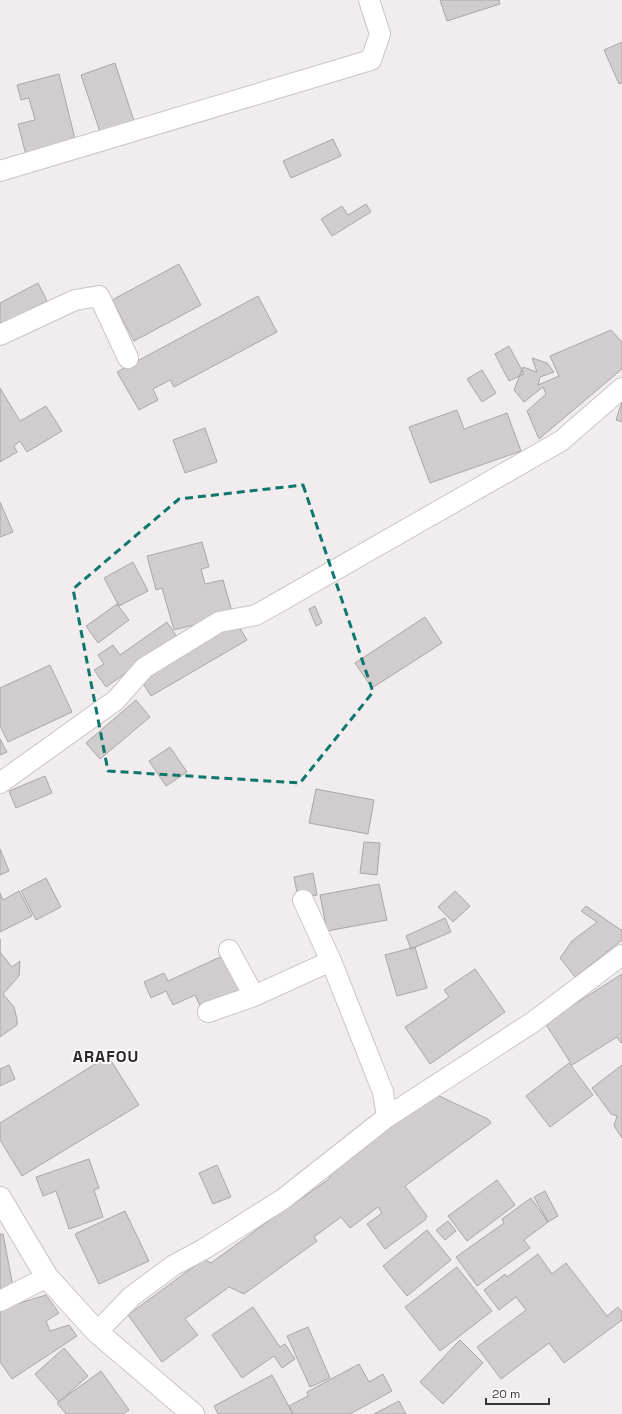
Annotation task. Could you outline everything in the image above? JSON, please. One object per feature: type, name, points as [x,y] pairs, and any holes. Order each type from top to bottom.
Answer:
[{"type":"main road","points":[[0,1198],[47,1277],[97,1332],[193,1414]]},
{"type":"street","points":[[0,170],[371,60],[380,34],[369,0]]},
{"type":"street","points":[[0,335],[75,300],[99,296],[128,358]]},
{"type":"street","points":[[0,783],[116,700],[144,668],[219,622],[256,615],[561,441],[622,388]]},
{"type":"street","points":[[303,900],[331,961],[383,1092],[387,1117]]},
{"type":"street","points":[[229,950],[254,996]]},
{"type":"street","points":[[97,1332],[132,1296],[174,1265],[204,1249],[282,1199],[387,1117],[533,1022],[622,955]]},
{"type":"street","points":[[208,1012],[254,996],[331,961]]},
{"type":"street","points":[[0,1301],[47,1277]]},
{"type":"highlighted area","points":[[303,485],[373,692],[300,783],[108,771],[73,589],[179,499]]},
{"type":"building","points":[[440,0],[499,0],[500,4],[447,21]]},
{"type":"building","points":[[622,42],[622,83],[619,84],[604,50]]},
{"type":"building","points":[[115,63],[134,121],[100,132],[81,75]]},
{"type":"building","points":[[59,74],[76,143],[26,155],[18,124],[35,120],[29,98],[21,100],[17,85]]},
{"type":"building","points":[[333,139],[341,156],[291,178],[283,161]]},
{"type":"building","points":[[366,204],[371,212],[332,236],[321,219],[342,206],[348,215]]},
{"type":"building","points":[[179,264],[201,305],[134,341],[112,300]]},
{"type":"building","points":[[38,283],[47,301],[0,325],[0,303]]},
{"type":"building","points":[[258,296],[277,332],[174,387],[170,380],[153,389],[158,400],[139,410],[117,372]]},
{"type":"building","points":[[611,330],[622,342],[622,369],[539,439],[527,411],[546,394],[543,387],[524,402],[514,390],[523,367],[537,372],[532,358],[547,363],[554,372],[540,377],[538,385],[559,376],[550,356]]},
{"type":"building","points":[[509,346],[524,374],[509,381],[495,354]]},
{"type":"building","points":[[482,370],[496,393],[482,402],[467,379]]},
{"type":"building","points":[[0,388],[20,421],[46,406],[62,431],[27,452],[20,441],[14,446],[17,452],[0,462]]},
{"type":"building","points":[[622,402],[622,422],[616,420]]},
{"type":"building","points":[[457,410],[464,429],[507,413],[521,451],[430,483],[409,427]]},
{"type":"building","points":[[205,428],[217,462],[185,473],[173,440]]},
{"type":"building","points":[[0,502],[13,532],[0,537]]},
{"type":"building","points":[[202,542],[209,567],[201,569],[205,584],[223,580],[233,615],[174,630],[162,588],[156,590],[147,556]]},
{"type":"building","points":[[133,562],[148,591],[119,606],[104,578]]},
{"type":"building","points":[[117,604],[129,620],[98,643],[86,626]]},
{"type":"building","points":[[315,606],[322,623],[316,626],[309,609]]},
{"type":"building","points":[[425,617],[442,643],[372,688],[355,663]]},
{"type":"building","points":[[235,620],[247,640],[151,696],[139,677]]},
{"type":"building","points":[[167,622],[177,637],[106,687],[94,670],[104,664],[98,655],[113,645],[120,655]]},
{"type":"building","points":[[50,665],[72,712],[8,742],[0,726],[0,688]]},
{"type":"building","points":[[136,700],[150,717],[100,759],[86,743]]},
{"type":"building","points":[[0,739],[7,752],[0,755]]},
{"type":"building","points":[[170,747],[187,772],[166,786],[149,761]]},
{"type":"building","points":[[45,776],[52,793],[16,808],[9,791]]},
{"type":"building","points":[[316,789],[374,800],[368,834],[309,823]]},
{"type":"building","points":[[364,842],[380,843],[377,875],[360,873]]},
{"type":"building","points":[[0,849],[9,871],[0,875]]},
{"type":"building","points":[[313,873],[317,895],[298,898],[294,877]]},
{"type":"building","points":[[46,878],[61,907],[36,920],[21,891]]},
{"type":"building","points":[[379,884],[387,920],[327,931],[320,895]]},
{"type":"building","points":[[19,891],[32,916],[0,932],[0,893],[3,900]]},
{"type":"building","points":[[455,891],[470,906],[453,922],[438,907]]},
{"type":"building","points":[[586,906],[621,930],[622,929],[622,940],[575,977],[560,958],[572,941],[597,922],[581,911]]},
{"type":"building","points":[[445,918],[451,932],[411,949],[406,936]]},
{"type":"building","points":[[415,947],[427,988],[397,996],[385,955]]},
{"type":"building","points":[[0,952],[12,967],[20,961],[19,976],[3,994],[14,1007],[17,1025],[0,1037]]},
{"type":"building","points":[[229,953],[245,988],[201,1008],[195,995],[173,1005],[166,991],[151,998],[144,982],[164,973],[168,981]]},
{"type":"building","points":[[475,969],[505,1012],[430,1064],[405,1027],[449,997],[444,990]]},
{"type":"building","points":[[622,974],[622,1042],[621,1043],[617,1037],[572,1065],[545,1023]]},
{"type":"building","points":[[108,1056],[139,1105],[22,1176],[0,1140],[0,1123]]},
{"type":"building","points":[[569,1063],[593,1095],[550,1127],[526,1096]]},
{"type":"building","points":[[9,1065],[15,1079],[0,1086],[0,1069]]},
{"type":"building","points":[[622,1065],[622,1138],[614,1126],[617,1116],[611,1114],[592,1088]]},
{"type":"building","points":[[435,1094],[488,1119],[491,1123],[405,1186],[427,1216],[425,1220],[385,1249],[367,1224],[382,1213],[378,1207],[350,1228],[341,1217],[314,1237],[317,1241],[244,1294],[229,1287],[185,1319],[198,1335],[162,1362],[128,1315],[204,1259],[211,1263],[296,1201],[295,1203],[329,1179],[334,1168]]},
{"type":"building","points":[[89,1159],[99,1188],[94,1190],[103,1217],[69,1229],[56,1191],[43,1196],[36,1177]]},
{"type":"building","points":[[217,1165],[231,1197],[213,1204],[199,1173]]},
{"type":"building","points":[[497,1180],[515,1205],[467,1241],[448,1216]]},
{"type":"building","points":[[545,1191],[558,1216],[548,1222],[534,1197]]},
{"type":"building","points":[[531,1198],[548,1222],[524,1240],[530,1248],[477,1286],[456,1257],[504,1223],[502,1219]]},
{"type":"building","points":[[125,1211],[149,1261],[99,1284],[75,1234]]},
{"type":"building","points":[[448,1221],[456,1231],[445,1240],[436,1230]]},
{"type":"building","points":[[427,1230],[451,1260],[407,1296],[383,1266]]},
{"type":"building","points":[[0,1234],[3,1234],[14,1292],[0,1295]]},
{"type":"building","points":[[538,1254],[552,1274],[566,1263],[607,1316],[618,1307],[622,1312],[622,1320],[564,1363],[549,1343],[501,1379],[477,1347],[526,1310],[516,1297],[499,1310],[484,1290],[505,1274],[507,1277]]},
{"type":"building","points":[[457,1267],[492,1311],[440,1351],[405,1307]]},
{"type":"building","points":[[46,1295],[59,1313],[46,1321],[50,1331],[69,1325],[77,1336],[12,1379],[0,1362],[0,1309]]},
{"type":"building","points":[[253,1307],[280,1347],[285,1344],[295,1359],[282,1368],[274,1356],[242,1378],[212,1335]]},
{"type":"building","points":[[308,1327],[330,1378],[310,1387],[287,1336]]},
{"type":"building","points":[[460,1340],[483,1363],[443,1404],[420,1382]]},
{"type":"building","points":[[64,1348],[88,1376],[59,1402],[35,1374]]},
{"type":"building","points":[[359,1364],[369,1382],[383,1374],[392,1391],[350,1414],[293,1414],[289,1406],[308,1396],[307,1392]]},
{"type":"building","points":[[101,1371],[129,1410],[123,1414],[66,1414],[57,1403]]},
{"type":"building","points":[[272,1375],[293,1414],[218,1414],[214,1406]]},
{"type":"building","points":[[399,1401],[406,1414],[374,1414]]},
{"type":"district","name":"ARAFOU","points":[[106,1056]]}]
